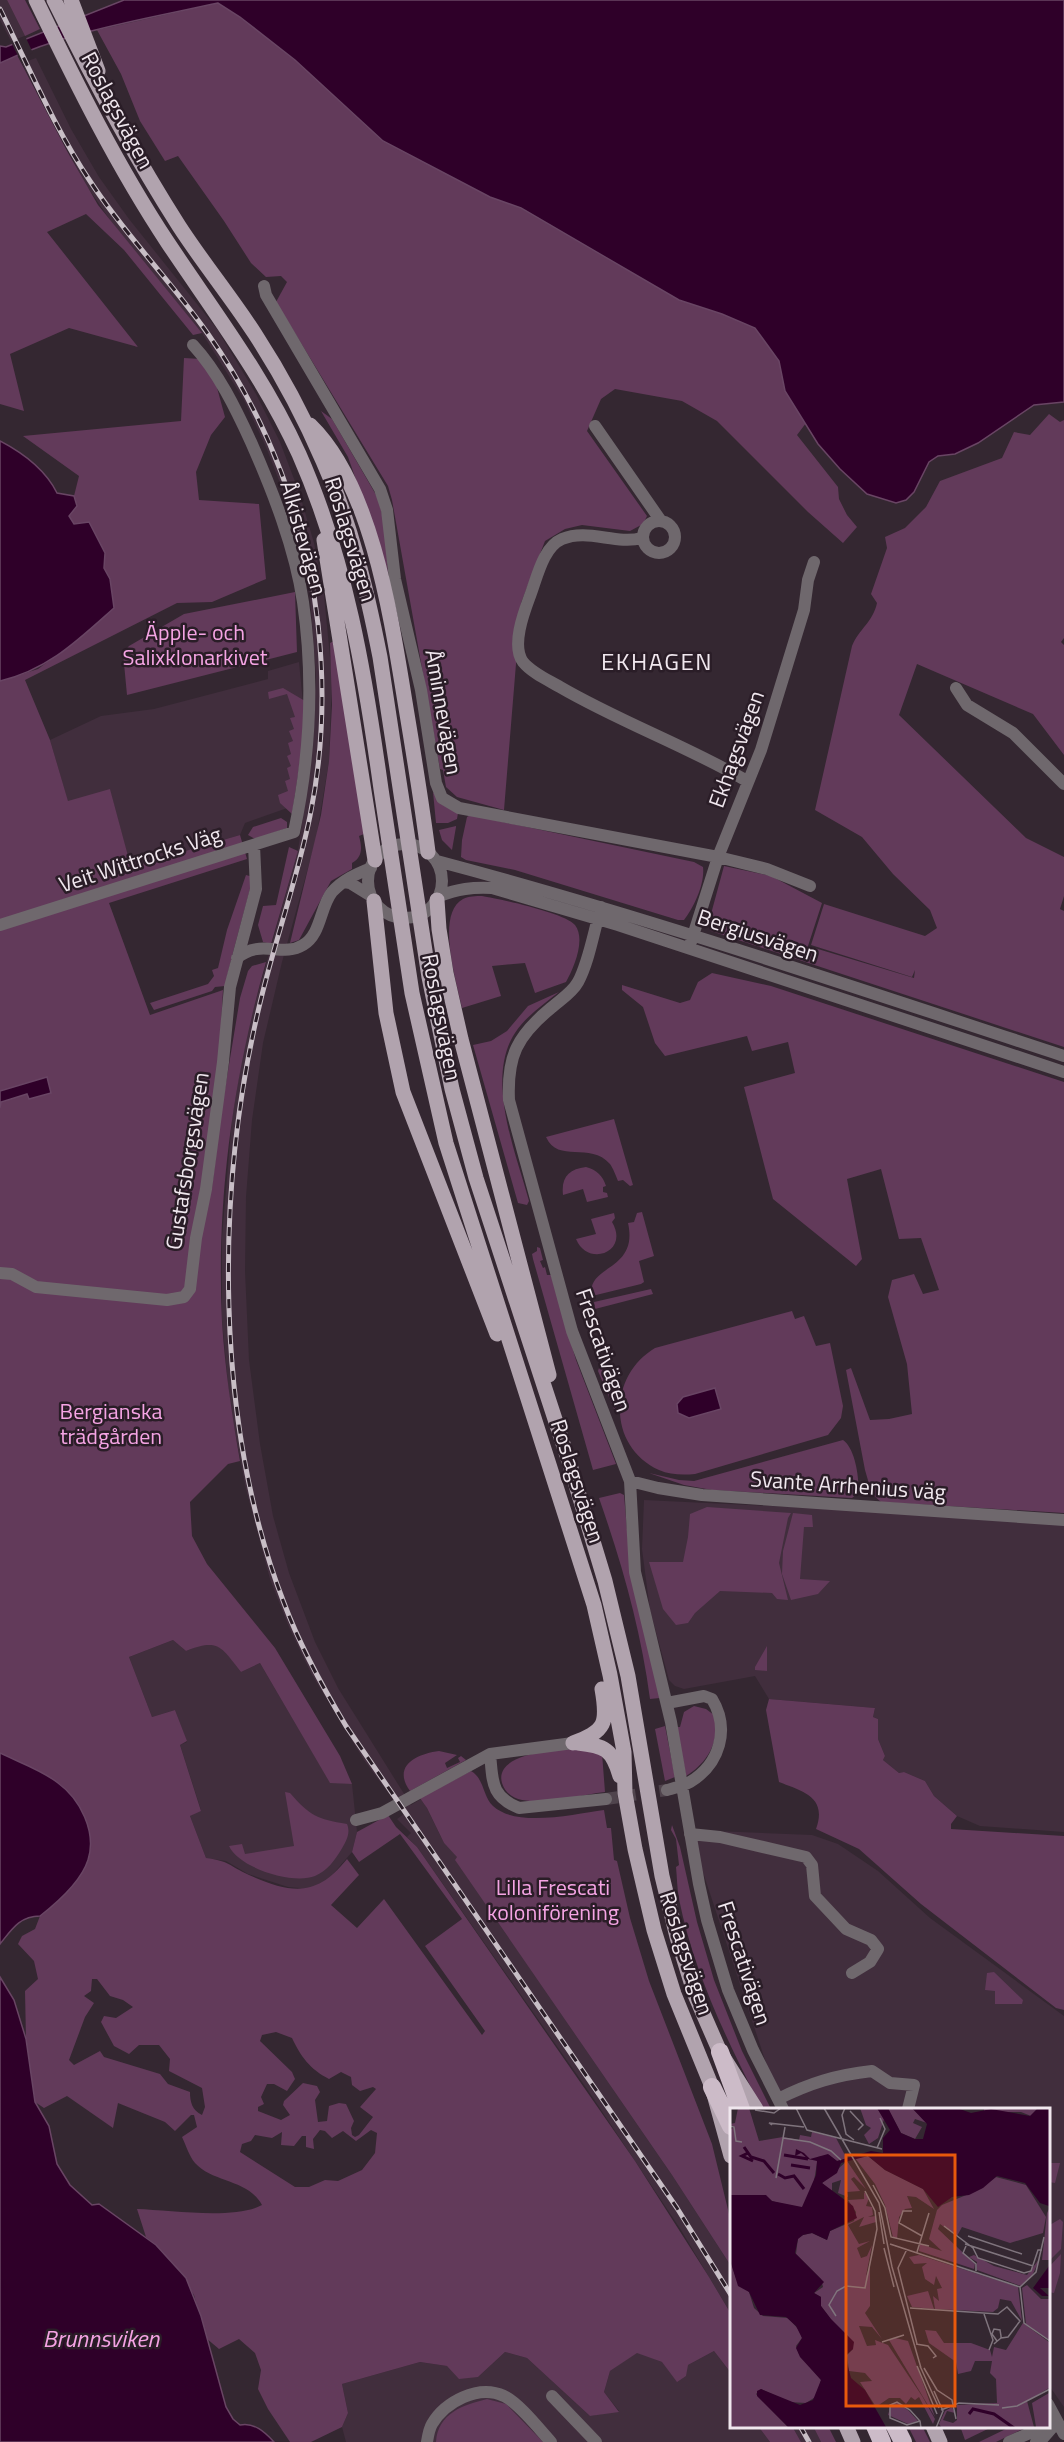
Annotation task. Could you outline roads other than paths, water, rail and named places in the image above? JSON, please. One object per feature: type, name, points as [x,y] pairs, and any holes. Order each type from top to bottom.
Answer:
[{"type":"highway","points":[[720,2052],[741,2108]]},
{"type":"highway","points":[[711,2087],[730,2124]]},
{"type":"highway","points":[[875,2427],[882,2442]]},
{"type":"highway","points":[[896,2427],[903,2442]]},
{"type":"main road","name":"Roslagsvägen","points":[[61,1],[86,52],[101,92],[145,172],[180,228],[254,333],[302,417],[324,462],[349,529],[370,607],[380,657],[441,1043],[476,1178],[558,1428],[613,1613],[628,1677],[662,1876],[677,1937],[695,1995],[720,2052],[755,2108]]},
{"type":"main road","name":"Roslagsvägen","points":[[38,5],[125,174],[167,242],[243,350],[279,412],[321,507],[340,568],[361,659],[422,1045],[447,1143],[594,1605],[624,1752],[625,1793],[640,1877],[674,1994],[711,2087],[730,2153]]},
{"type":"main road","points":[[302,417],[325,439],[338,459],[354,490],[375,554],[398,660],[432,857]]},
{"type":"main road","points":[[321,507],[328,576],[373,864]]},
{"type":"main road","points":[[438,898],[439,929],[446,973],[461,1039],[546,1356],[558,1428]]},
{"type":"main road","points":[[373,899],[386,1013],[403,1092],[512,1374],[531,1407]]},
{"type":"main road","points":[[573,1743],[599,1730],[603,1725],[606,1711],[598,1660],[594,1605]]},
{"type":"main road","points":[[573,1743],[597,1746],[609,1752],[618,1768],[625,1793]]},
{"type":"main road","points":[[933,2427],[940,2442]]},
{"type":"street","name":"Åminnevägen","points":[[264,286],[266,295],[380,489],[387,510],[395,579],[421,690],[436,783],[442,798],[449,804],[463,809],[718,857],[768,869],[810,886]]},
{"type":"street","name":"Ålkistevägen","points":[[193,345],[207,359],[243,424],[260,463],[288,541],[303,601],[309,715],[305,763],[294,832]]},
{"type":"street","points":[[595,426],[661,521],[673,531],[675,540],[670,549],[658,554],[648,550],[642,538],[647,526],[661,521]]},
{"type":"street","points":[[642,538],[629,542],[578,534],[554,542],[547,552],[528,601],[517,645],[519,654],[523,662],[533,670],[587,703],[747,781]]},
{"type":"street","name":"Ekhagsvägen","points":[[689,949],[718,857],[761,750],[804,610],[808,580],[814,562]]},
{"type":"street","points":[[956,688],[967,705],[1013,733],[1064,784]]},
{"type":"street","name":"Veit Wittrocks Väg","points":[[0,925],[294,832]]},
{"type":"street","points":[[237,958],[247,950],[290,949],[304,945],[313,934],[331,893],[352,875],[373,864],[384,851],[396,845],[410,844],[432,857],[442,878],[438,898],[424,914],[406,919],[388,914],[373,899],[350,883],[344,882]]},
{"type":"street","name":"Gustafsborgsvägen","points":[[0,1274],[12,1274],[36,1287],[167,1300],[184,1297],[190,1289],[223,1062],[230,987],[256,889],[254,845]]},
{"type":"street","name":"Bergiusvägen","points":[[432,857],[530,885],[689,949],[1064,1072]]},
{"type":"street","points":[[373,864],[368,882],[373,899]]},
{"type":"street","name":"Bergiusvägen","points":[[438,898],[456,890],[472,887],[492,888],[693,935],[1064,1056]]},
{"type":"street","name":"Frescativägen","points":[[599,913],[578,982],[570,993],[528,1028],[520,1039],[510,1066],[509,1100],[572,1331],[630,1481],[635,1572],[667,1703],[707,1920],[728,1990],[753,2050],[781,2104],[802,2087],[838,2075],[872,2071],[890,2083],[914,2085],[908,2108]]},
{"type":"street","points":[[244,932],[248,942],[261,948]]},
{"type":"street","name":"Svante Arrhenius väg","points":[[630,1481],[702,1495],[1064,1520]]},
{"type":"street","points":[[667,1703],[704,1696],[712,1699],[721,1718],[722,1729],[717,1752],[703,1771],[689,1783],[667,1790]]},
{"type":"street","points":[[356,1820],[382,1813],[490,1754],[573,1743]]},
{"type":"street","points":[[490,1754],[494,1785],[498,1795],[519,1808],[606,1799]]},
{"type":"street","points":[[689,1830],[806,1857],[812,1865],[815,1896],[846,1929],[871,1940],[878,1949],[870,1962],[852,1973]]},
{"type":"street","points":[[427,2442],[430,2426],[453,2402],[483,2393],[503,2395],[512,2401],[551,2442]]},
{"type":"street","points":[[552,2396],[596,2442]]},
{"type":"street","points":[[1036,2442],[1043,2438],[1054,2423],[1064,2434]]},
{"type":"street","points":[[1009,2442],[1045,2427]]},
{"type":"water","points":[[124,0],[1064,0],[1064,402],[1034,405],[978,443],[955,454],[938,456],[929,462],[914,492],[906,500],[896,503],[867,494],[818,444],[785,391],[779,361],[755,328],[679,300],[521,208],[490,197],[383,141],[295,60],[240,17],[218,3],[80,34],[52,42],[0,63],[0,46],[6,47]]},
{"type":"water","points":[[0,441],[33,462],[57,493],[74,496],[77,506],[69,516],[74,524],[89,522],[105,553],[104,568],[110,579],[114,608],[48,662],[0,681]]},
{"type":"water","points":[[47,1077],[51,1093],[29,1099],[27,1094],[1,1102],[0,1108],[0,1091]]},
{"type":"water","points":[[715,1388],[721,1409],[689,1418],[678,1413],[677,1404],[683,1397]]},
{"type":"water","points":[[0,1753],[45,1774],[66,1790],[85,1817],[90,1849],[85,1868],[61,1898],[40,1916],[27,1918],[17,1924],[0,1944]]},
{"type":"water","name":"Brunnsviken","points":[[0,1977],[14,2000],[26,2039],[35,2102],[49,2126],[57,2164],[70,2185],[92,2205],[99,2204],[156,2245],[186,2278],[201,2316],[226,2407],[233,2419],[240,2425],[255,2426],[274,2442],[0,2442]]},
{"type":"tunnel","points":[[606,1799],[667,1790]]},
{"type":"railway","points":[[0,9],[53,118],[90,181],[208,334],[249,401],[266,436],[294,509],[312,585],[322,672],[322,720],[318,768],[305,840],[260,1003],[245,1075],[235,1150],[229,1227],[229,1305],[234,1383],[244,1459],[261,1533],[297,1635],[346,1726],[677,2208],[730,2293]]},
{"type":"railway","points":[[801,2427],[809,2442]]},
{"type":"district","name":"EKHAGEN","points":[[657,662]]},
{"type":"park label","name":"Äpple- och Salixklonarkivet","points":[[195,644]]},
{"type":"park label","name":"Bergianska trädgården","points":[[111,1424]]},
{"type":"park label","name":"Lilla Frescati koloniförening","points":[[553,1900]]}]
